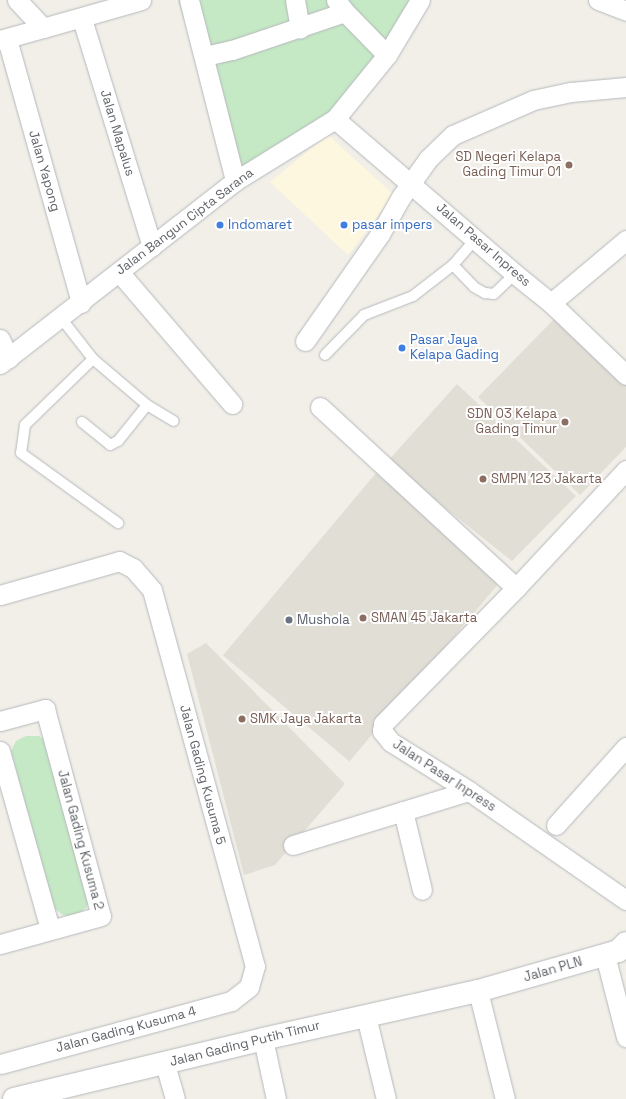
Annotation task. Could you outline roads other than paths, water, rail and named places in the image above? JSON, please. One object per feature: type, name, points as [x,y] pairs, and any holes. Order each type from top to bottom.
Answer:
[{"type":"street","points":[[17,0],[43,28]]},
{"type":"street","points":[[4,39],[82,19],[141,0]]},
{"type":"street","points":[[189,0],[205,56],[235,181]]},
{"type":"street","points":[[295,0],[300,29]]},
{"type":"street","name":"Jalan Bangun Cipta Sarana","points":[[4,361],[81,303],[235,181],[335,119],[387,56],[420,0]]},
{"type":"street","points":[[598,0],[626,11]]},
{"type":"street","points":[[205,56],[300,29],[340,6],[387,56]]},
{"type":"street","name":"Jalan Mapalus","points":[[82,19],[152,246]]},
{"type":"street","name":"Jalan Yapong","points":[[4,39],[81,303]]},
{"type":"street","points":[[306,342],[380,234],[411,182],[428,159],[453,135],[533,100],[571,92],[626,87]]},
{"type":"street","name":"Jalan Pasar Inpress","points":[[335,119],[411,182],[514,274],[551,303],[626,375]]},
{"type":"street","points":[[551,303],[626,240]]},
{"type":"street","points":[[120,272],[232,404]]},
{"type":"street","points":[[0,338],[4,361]]},
{"type":"street","points":[[320,407],[516,588]]},
{"type":"street","name":"Jalan Pasar Inpress","points":[[626,470],[516,588],[383,724],[382,731],[390,742],[469,790],[626,900]]},
{"type":"street","name":"Jalan Gading Kusuma 5","points":[[0,595],[119,561],[133,568],[152,590],[255,966],[249,987]]},
{"type":"street","name":"Jalan Gading Kusuma 2","points":[[0,721],[46,709],[100,916],[0,944]]},
{"type":"street","points":[[556,825],[626,747]]},
{"type":"street","points":[[0,751],[50,929]]},
{"type":"street","points":[[293,845],[469,790]]},
{"type":"street","points":[[403,811],[422,890]]},
{"type":"street","name":"Jalan PLN","points":[[478,991],[618,951],[626,943]]},
{"type":"street","points":[[605,955],[626,1038]]},
{"type":"street","name":"Jalan Gading Kusuma 4","points":[[0,1064],[231,1001],[249,987]]},
{"type":"street","points":[[478,991],[505,1099]]},
{"type":"street","name":"Jalan Gading Putih Timur","points":[[14,1099],[56,1094],[263,1039],[478,991]]},
{"type":"street","points":[[366,1016],[386,1099]]},
{"type":"street","points":[[263,1039],[276,1099]]},
{"type":"street","points":[[165,1064],[175,1099]]},
{"type":"lane","points":[[325,355],[364,315],[413,296],[453,265],[476,239]]},
{"type":"lane","points":[[453,265],[474,287],[485,293],[494,294],[514,274]]},
{"type":"lane","points":[[60,318],[93,359],[147,405],[174,421]]},
{"type":"lane","points":[[93,359],[25,425],[21,453],[118,523]]},
{"type":"lane","points":[[82,422],[110,444],[118,441],[147,405]]},
{"type":"place","name":"SD Negeri Kelapa Gading Timur 01","points":[[569,165]]},
{"type":"place","name":"Indomaret","points":[[220,225]]},
{"type":"place","name":"pasar impers","points":[[344,225]]},
{"type":"place","name":"Pasar Jaya Kelapa Gading","points":[[402,348]]},
{"type":"place","name":"SDN 03 Kelapa Gading Timur","points":[[565,422]]},
{"type":"place","name":"SMPN 123 Jakarta","points":[[483,479]]},
{"type":"place","name":"SMAN 45 Jakarta","points":[[363,618]]},
{"type":"place","name":"Mushola","points":[[289,620]]},
{"type":"place","name":"SMK Jaya Jakarta","points":[[242,719]]}]
